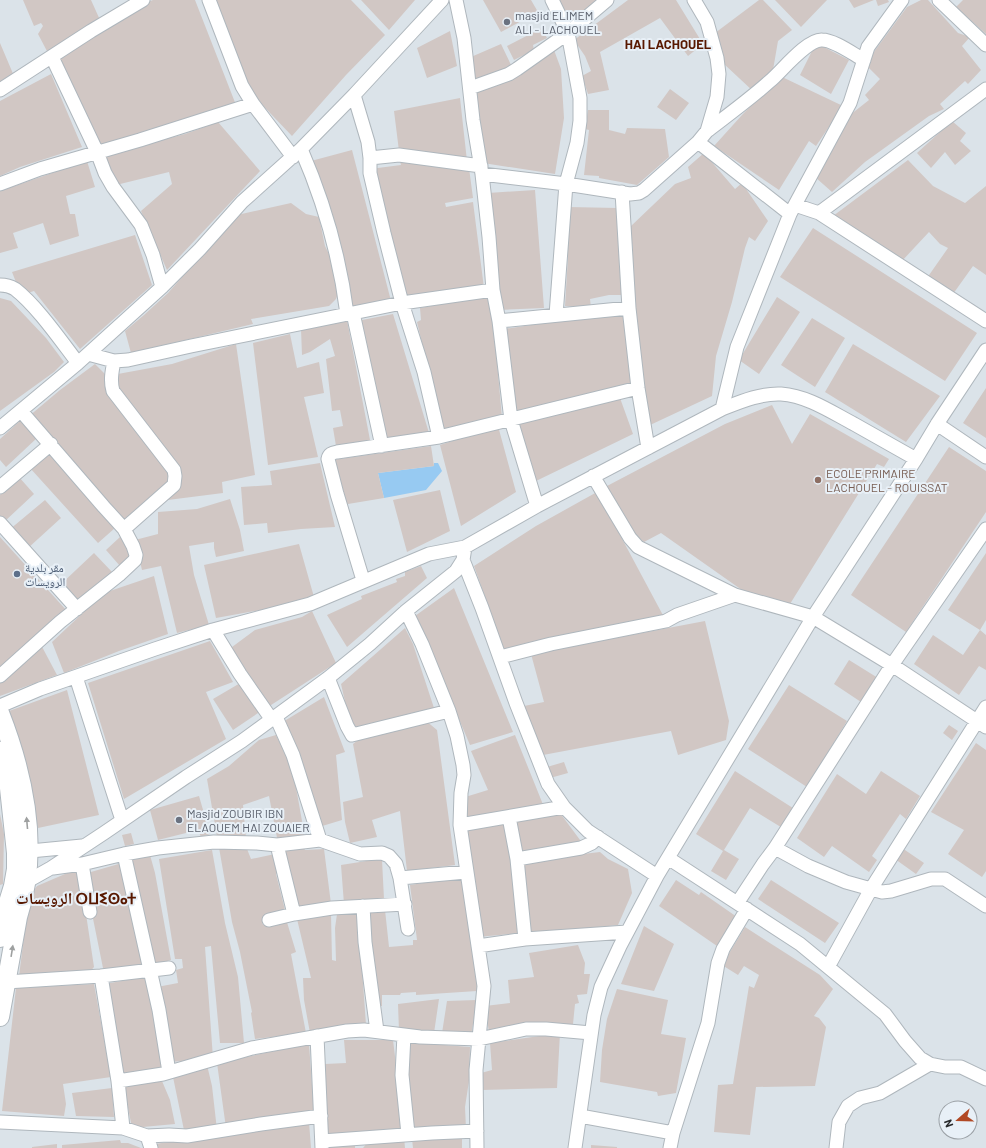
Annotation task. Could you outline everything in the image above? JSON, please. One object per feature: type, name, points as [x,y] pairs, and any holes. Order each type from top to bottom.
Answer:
[{"type":"main road","points":[[0,713],[12,747],[22,786],[27,820],[23,852],[16,869],[20,884],[0,938]]},
{"type":"main road","points":[[0,751],[4,788],[23,852]]},
{"type":"main road","points":[[0,1017],[6,982],[7,918]]},
{"type":"street","points":[[209,0],[242,86],[253,104],[297,153],[311,172],[332,237],[382,446]]},
{"type":"street","points":[[0,428],[78,363],[162,287],[200,249],[242,202],[297,153],[354,96],[442,0]]},
{"type":"street","points":[[456,0],[464,38],[473,120],[489,237],[493,290],[499,321],[511,420],[537,506]]},
{"type":"street","points":[[552,0],[568,33],[580,98],[580,121],[577,143],[566,184],[556,315]]},
{"type":"street","points":[[470,88],[513,72],[568,33],[607,0]]},
{"type":"street","points":[[694,0],[707,22],[717,58],[719,74],[717,97],[707,131]]},
{"type":"street","points":[[722,409],[737,347],[792,209],[850,103],[868,47],[902,0]]},
{"type":"street","points":[[939,0],[986,45]]},
{"type":"street","points":[[0,90],[139,1]]},
{"type":"street","points":[[370,158],[399,155],[566,184],[630,194],[639,193],[698,142],[707,131],[771,80],[801,51],[818,40],[828,41],[864,60]]},
{"type":"street","points":[[52,56],[97,152],[105,173],[113,187],[141,225],[153,255],[162,287]]},
{"type":"street","points":[[819,213],[986,89]]},
{"type":"street","points":[[354,96],[368,142],[370,173],[402,303],[424,372],[439,437]]},
{"type":"street","points":[[0,184],[40,169],[140,140],[253,104]]},
{"type":"street","points":[[698,142],[792,209],[819,213],[986,321]]},
{"type":"street","points":[[622,192],[629,308],[638,388],[648,448]]},
{"type":"street","points":[[0,284],[10,286],[15,289],[28,302],[78,363]]},
{"type":"street","points":[[88,354],[114,361],[128,360],[402,303],[493,290]]},
{"type":"street","points":[[499,321],[629,308]]},
{"type":"street","points":[[575,1148],[594,1015],[601,987],[608,968],[657,876],[813,617],[986,350]]},
{"type":"street","points":[[114,361],[111,378],[113,391],[174,470],[175,476],[174,485],[124,529]]},
{"type":"street","points":[[363,580],[337,494],[328,459],[329,455],[337,452],[439,437],[638,388]]},
{"type":"street","points":[[0,706],[40,689],[213,630],[310,604],[363,580],[429,554],[465,547],[537,506],[722,409],[758,397],[780,394],[798,397],[817,403],[916,459]]},
{"type":"street","points":[[0,676],[60,622],[119,575],[135,560],[136,555],[124,529],[104,508],[51,444],[21,411]]},
{"type":"street","points":[[937,424],[986,457]]},
{"type":"street","points":[[0,487],[51,444]]},
{"type":"street","points":[[593,476],[630,538],[638,547],[735,595],[813,617],[892,665],[981,724]]},
{"type":"street","points":[[0,523],[77,609]]},
{"type":"street","points":[[670,1148],[673,1133],[708,1023],[718,963],[723,948],[742,906],[763,864],[775,848],[892,665],[986,529]]},
{"type":"street","points":[[20,884],[51,868],[84,846],[274,718],[328,678],[370,644],[406,611],[456,571],[463,560],[465,547]]},
{"type":"street","points":[[463,560],[548,784],[564,807],[588,831],[657,876]]},
{"type":"street","points":[[500,657],[551,644],[666,621],[677,615],[735,595]]},
{"type":"street","points":[[406,611],[422,644],[449,711],[458,736],[463,765],[464,775],[461,793],[460,825],[484,986],[476,1070],[477,1148]]},
{"type":"street","points":[[213,630],[274,718],[293,755],[320,840]]},
{"type":"street","points":[[76,677],[122,820]]},
{"type":"street","points":[[328,678],[352,735],[449,711]]},
{"type":"street","points":[[828,967],[871,889],[981,724],[986,707]]},
{"type":"street","points":[[460,825],[564,807]]},
{"type":"street","points":[[509,817],[517,859],[525,939]]},
{"type":"street","points":[[517,859],[581,848],[592,843],[598,837]]},
{"type":"street","points":[[51,868],[82,864],[158,848],[214,842],[277,845],[320,840],[360,854],[382,853],[389,856],[396,864],[400,878],[408,930]]},
{"type":"street","points":[[277,845],[294,914]]},
{"type":"street","points":[[23,852],[84,846]]},
{"type":"street","points":[[775,848],[808,866],[846,882],[882,892],[931,879],[944,879],[986,906]]},
{"type":"street","points":[[124,854],[159,1010],[169,1072]]},
{"type":"street","points":[[668,858],[800,944],[885,1014],[920,1058],[930,1064],[945,1067],[961,1067],[986,1079]]},
{"type":"street","points":[[82,864],[90,912]]},
{"type":"street","points":[[400,878],[466,872]]},
{"type":"street","points":[[269,920],[294,914],[332,908],[405,904]]},
{"type":"street","points":[[363,906],[365,942],[377,1031]]},
{"type":"street","points":[[478,946],[525,939],[627,932]]},
{"type":"street","points":[[6,982],[100,976],[169,968]]},
{"type":"street","points":[[100,976],[118,1081],[123,1128]]},
{"type":"street","points":[[118,1081],[169,1072],[252,1048],[347,1031],[364,1030],[420,1037],[479,1039],[526,1029],[591,1032]]},
{"type":"street","points":[[404,1035],[402,1075],[408,1134]]},
{"type":"street","points":[[317,1036],[322,1144],[408,1134],[477,1131]]},
{"type":"street","points":[[836,1148],[839,1122],[848,1106],[860,1098],[880,1093],[930,1064]]},
{"type":"street","points":[[0,1122],[123,1128],[149,1142],[169,1135],[187,1136],[321,1116]]},
{"type":"street","points":[[580,1116],[673,1133]]},
{"type":"shaded area","points":[[434,463],[438,463],[442,471],[426,490],[384,498],[378,473],[434,466]]},
{"type":"building","points":[[23,0],[91,0],[100,20],[48,53],[38,34],[43,26],[41,23],[34,26]]},
{"type":"building","points":[[153,0],[195,0],[236,105],[97,149],[56,58],[145,3]]},
{"type":"building","points":[[213,0],[351,0],[385,35],[346,75],[292,136],[246,88]]},
{"type":"building","points":[[361,0],[415,0],[389,30]]},
{"type":"building","name":"masjid ELIMEM ALI - LACHOUEL","points":[[483,0],[531,0],[538,12],[501,32]]},
{"type":"building","points":[[557,0],[597,0],[569,24]]},
{"type":"building","points":[[628,0],[676,0],[703,44],[688,56],[660,18],[600,52],[609,90],[588,94],[582,76],[591,71],[585,56],[574,40]]},
{"type":"building","points":[[759,0],[763,0],[792,30],[778,41],[773,70],[754,92],[724,64],[711,36]]},
{"type":"building","points":[[775,0],[827,0],[801,27]]},
{"type":"building","points":[[849,0],[874,0],[854,8]]},
{"type":"building","points":[[876,0],[888,0],[889,2],[878,6]]},
{"type":"building","points":[[921,0],[928,0],[958,33],[970,37],[962,46],[981,70],[968,84],[965,81],[940,104],[944,109],[929,116],[865,162],[832,192],[815,177],[850,115],[869,100],[865,95],[880,79],[865,64],[907,7]]},
{"type":"building","points":[[963,0],[986,0],[986,34],[956,7]]},
{"type":"building","points":[[542,28],[547,38],[533,45],[534,50],[514,60],[507,46]]},
{"type":"building","points":[[450,31],[457,66],[427,78],[417,48]]},
{"type":"building","points":[[0,43],[14,76],[0,84]]},
{"type":"building","points":[[816,43],[849,60],[831,94],[800,75]]},
{"type":"building","points":[[501,44],[512,67],[475,83],[471,57]]},
{"type":"building","points":[[554,50],[561,69],[564,118],[555,174],[483,163],[474,90]]},
{"type":"building","points":[[51,74],[82,147],[20,167],[0,176],[0,101]]},
{"type":"building","points":[[780,76],[843,106],[816,146],[809,141],[779,190],[714,146]]},
{"type":"building","points":[[670,89],[689,103],[676,120],[657,107]]},
{"type":"building","points":[[460,98],[467,161],[399,151],[394,111]]},
{"type":"building","points":[[588,110],[609,110],[609,130],[625,134],[627,128],[665,129],[669,157],[637,185],[599,178],[599,176],[584,175],[589,130],[585,129]]},
{"type":"building","points":[[952,121],[966,133],[960,141],[971,151],[955,165],[945,152],[931,168],[917,153]]},
{"type":"building","points":[[218,122],[260,171],[167,270],[141,211],[172,184],[169,172],[116,185],[105,155],[185,134]]},
{"type":"building","points":[[352,150],[391,301],[351,309],[311,161]]},
{"type":"building","points":[[704,153],[735,189],[742,183],[768,221],[755,241],[749,237],[745,248],[732,302],[716,356],[712,396],[648,426],[627,252],[633,251],[630,227],[675,184],[691,178],[688,167]]},
{"type":"building","points":[[908,160],[933,186],[965,203],[986,186],[986,275],[973,266],[953,294],[927,278],[948,248],[940,244],[929,232],[901,262],[833,216]]},
{"type":"building","points":[[87,161],[95,187],[66,196],[70,214],[75,214],[79,236],[50,245],[43,223],[13,233],[18,248],[0,253],[0,191]]},
{"type":"building","points":[[400,161],[469,168],[473,198],[445,203],[446,207],[473,202],[484,288],[404,299],[370,169],[401,165]]},
{"type":"building","points":[[535,190],[544,308],[499,310],[488,193]]},
{"type":"building","points":[[291,203],[306,214],[319,217],[325,246],[332,260],[339,291],[336,299],[329,306],[251,319],[253,324],[131,353],[125,331],[168,293],[237,215]]},
{"type":"building","points":[[568,207],[618,208],[627,295],[609,295],[590,299],[591,308],[565,306],[568,257]]},
{"type":"building","points":[[813,228],[977,333],[945,381],[780,277]]},
{"type":"building","points":[[135,235],[152,285],[80,349],[34,291],[21,295],[12,272]]},
{"type":"building","points":[[491,295],[502,418],[443,432],[417,322],[421,320],[420,308]]},
{"type":"building","points":[[777,297],[800,312],[759,374],[739,360]]},
{"type":"building","points":[[0,298],[11,301],[46,338],[64,362],[54,372],[0,411]]},
{"type":"building","points":[[623,311],[633,387],[516,411],[504,329]]},
{"type":"building","points":[[393,314],[429,433],[383,439],[357,328],[362,320]]},
{"type":"building","points":[[812,318],[845,338],[815,387],[781,365]]},
{"type":"building","points":[[347,320],[370,440],[336,446],[333,428],[343,426],[340,410],[332,411],[326,359],[335,356],[330,339],[310,352],[302,355],[301,329]]},
{"type":"building","points":[[290,334],[297,368],[319,362],[324,393],[304,397],[318,457],[268,465],[253,343]]},
{"type":"building","points":[[236,344],[255,475],[222,482],[223,493],[160,501],[122,524],[28,417],[60,390],[95,364],[107,376],[172,364]]},
{"type":"building","points":[[853,344],[940,396],[906,442],[825,392]]},
{"type":"building","points":[[986,388],[986,438],[963,423]]},
{"type":"building","points":[[620,398],[633,434],[536,481],[513,426]]},
{"type":"building","points":[[772,405],[792,444],[810,414],[889,459],[884,467],[877,464],[790,604],[749,595],[661,533],[644,542],[634,534],[607,486],[725,424]]},
{"type":"building","points":[[21,420],[37,438],[6,467],[0,460],[0,439]]},
{"type":"building","points":[[498,426],[516,492],[461,526],[440,445]]},
{"type":"building","points":[[431,446],[434,466],[378,473],[384,498],[342,505],[332,460]]},
{"type":"building","points":[[949,447],[986,471],[986,512],[906,632],[851,595]]},
{"type":"building","points":[[47,452],[115,528],[98,543],[30,468]]},
{"type":"building","points":[[320,463],[335,527],[268,533],[267,523],[244,525],[241,487],[272,485],[270,471]]},
{"type":"building","points":[[19,477],[34,494],[4,522],[0,518],[0,495]]},
{"type":"building","points":[[440,490],[450,531],[407,552],[393,500]]},
{"type":"building","points":[[597,492],[665,619],[504,650],[474,566],[536,526]]},
{"type":"building","points":[[230,499],[240,530],[244,551],[216,557],[214,542],[189,546],[194,575],[209,625],[177,633],[161,566],[142,570],[135,540],[158,534],[158,512],[197,509]]},
{"type":"building","points":[[45,500],[61,518],[27,549],[9,530]]},
{"type":"building","name":"مقر بلدية الرويسات","points":[[0,537],[67,611],[0,670]]},
{"type":"building","points":[[120,537],[130,547],[129,556],[120,566],[106,550]]},
{"type":"building","points":[[299,544],[314,597],[288,605],[216,618],[204,565]]},
{"type":"building","points":[[94,553],[113,573],[77,605],[59,586]]},
{"type":"building","points":[[986,553],[986,620],[980,630],[948,610]]},
{"type":"building","points":[[421,566],[427,578],[347,647],[327,615],[362,599],[361,596],[397,582],[396,579],[405,576],[405,572]]},
{"type":"building","points":[[154,576],[168,634],[119,651],[64,673],[52,642],[104,593]]},
{"type":"building","points":[[454,588],[513,732],[470,745],[415,616]]},
{"type":"building","points":[[312,611],[336,663],[268,707],[228,650],[255,630],[302,617]]},
{"type":"building","points":[[705,621],[729,721],[726,740],[678,755],[671,731],[543,755],[524,706],[544,702],[531,654]]},
{"type":"building","points":[[405,628],[413,644],[434,708],[352,732],[341,684]]},
{"type":"building","points":[[980,630],[986,635],[986,670],[979,666],[959,695],[914,664],[933,635],[963,655]]},
{"type":"building","points":[[210,641],[233,682],[206,692],[226,739],[124,799],[88,683]]},
{"type":"building","points":[[40,643],[57,675],[0,696],[0,679]]},
{"type":"building","points":[[849,660],[878,678],[861,702],[834,684]]},
{"type":"building","points":[[242,682],[261,711],[233,730],[213,699]]},
{"type":"building","points":[[789,685],[847,721],[807,787],[748,749]]},
{"type":"building","points":[[67,690],[99,815],[38,828],[9,711]]},
{"type":"building","points":[[324,697],[345,752],[336,755],[342,820],[319,827],[281,723]]},
{"type":"building","points":[[425,720],[437,730],[455,865],[407,871],[400,811],[372,820],[377,837],[350,843],[345,822],[343,802],[363,797],[353,744],[358,740]]},
{"type":"building","points":[[949,725],[958,731],[952,740],[943,733]]},
{"type":"building","points":[[276,735],[293,771],[305,838],[278,843],[269,796],[243,805],[247,849],[251,859],[275,854],[279,872],[276,874],[286,914],[262,920],[263,925],[286,919],[296,952],[291,954],[306,1033],[255,1039],[252,1012],[240,952],[232,922],[207,779],[229,766],[259,740]]},
{"type":"building","points":[[515,735],[544,807],[466,821],[462,798],[488,790],[471,751]]},
{"type":"building","points":[[976,743],[986,750],[986,871],[982,877],[948,854],[964,830],[931,812]]},
{"type":"building","points":[[564,762],[568,773],[550,778],[547,767]]},
{"type":"building","points":[[735,771],[796,810],[784,829],[750,808],[724,850],[739,859],[726,880],[711,871],[723,851],[696,834]]},
{"type":"building","points":[[881,771],[920,796],[906,819],[900,814],[872,856],[877,860],[869,872],[832,846],[824,857],[797,838],[837,774],[866,794]]},
{"type":"building","name":"Masjid ZOUBIR IBN ELAOUEM HAI ZOUAIER","points":[[199,796],[210,834],[201,837],[198,830],[158,840],[150,810]]},
{"type":"building","points":[[560,813],[583,844],[520,852],[515,821]]},
{"type":"building","points":[[0,814],[4,834],[3,884],[0,885]]},
{"type":"building","points":[[506,822],[520,933],[478,937],[467,829]]},
{"type":"building","points":[[131,833],[134,844],[125,846],[122,835]]},
{"type":"building","points":[[304,848],[305,850],[324,849],[331,904],[296,910],[284,850]]},
{"type":"building","points":[[902,848],[924,863],[916,874],[895,859]]},
{"type":"building","points":[[212,850],[225,923],[238,977],[244,1043],[220,1043],[211,946],[205,947],[213,1058],[171,1062],[157,987],[178,983],[176,970],[183,968],[182,959],[175,959],[159,859]]},
{"type":"building","points":[[600,852],[608,859],[628,869],[632,893],[618,925],[531,934],[523,861]]},
{"type":"building","points":[[150,855],[155,873],[171,960],[152,965],[128,858]]},
{"type":"building","points":[[379,859],[382,860],[384,899],[344,904],[341,865]]},
{"type":"building","points":[[122,863],[144,962],[137,967],[104,973],[84,874]]},
{"type":"building","points":[[79,868],[94,967],[88,974],[19,976],[29,897],[37,886]]},
{"type":"building","points":[[462,877],[478,970],[477,991],[416,995],[416,992],[401,993],[400,995],[382,995],[382,1006],[375,1006],[365,912],[385,910],[389,947],[413,945],[413,940],[417,940],[410,885]]},
{"type":"building","points":[[676,880],[699,895],[701,892],[737,917],[717,946],[659,906]]},
{"type":"building","points":[[771,880],[839,923],[825,943],[758,899]]},
{"type":"building","points":[[358,912],[366,1025],[310,1033],[304,1000],[303,978],[311,978],[297,919],[331,914],[332,960],[336,961],[335,928],[337,914]]},
{"type":"building","points":[[644,926],[674,944],[654,991],[621,984]]},
{"type":"building","points":[[745,927],[820,975],[833,989],[814,1016],[819,1018],[826,1027],[815,1086],[756,1087],[750,1135],[714,1132],[718,1085],[733,1084],[749,986],[754,988],[759,975],[744,966],[738,975],[722,965]]},
{"type":"building","points":[[578,945],[585,963],[584,974],[590,974],[587,994],[577,995],[579,1003],[575,1004],[573,1024],[534,1025],[489,1032],[485,1006],[510,1003],[508,980],[534,977],[529,953]]},
{"type":"building","points":[[148,976],[164,1072],[122,1076],[105,984]]},
{"type":"building","points":[[94,984],[111,1077],[63,1084],[66,1104],[64,1116],[2,1111],[16,988]]},
{"type":"building","points":[[617,989],[668,1000],[661,1034],[686,1038],[676,1093],[658,1096],[657,1092],[600,1082],[602,1050],[607,1019]]},
{"type":"building","points":[[439,999],[434,1033],[399,1031],[398,1004]]},
{"type":"building","points":[[477,1000],[471,1036],[442,1033],[447,1001]]},
{"type":"building","points":[[560,1033],[557,1088],[482,1090],[481,1073],[492,1070],[490,1043]]},
{"type":"building","points":[[344,1040],[393,1040],[404,1130],[327,1138],[325,1064],[346,1063]]},
{"type":"building","points":[[406,1042],[470,1047],[469,1081],[465,1107],[466,1129],[439,1130],[411,1127]]},
{"type":"building","points":[[309,1044],[314,1112],[226,1128],[217,1063]]},
{"type":"building","points":[[207,1065],[212,1086],[217,1130],[185,1135],[173,1077]]},
{"type":"building","points":[[162,1081],[170,1100],[175,1124],[132,1128],[124,1087]]},
{"type":"building","points":[[112,1088],[114,1117],[76,1116],[72,1093]]},
{"type":"building","points":[[309,1122],[311,1148],[156,1148],[155,1144]]},
{"type":"building","points":[[404,1137],[405,1148],[363,1148],[369,1141]]},
{"type":"building","points":[[462,1138],[462,1148],[413,1148],[412,1139]]},
{"type":"building","points":[[120,1140],[121,1143],[128,1143],[141,1148],[62,1148],[62,1145]]},
{"type":"building","points":[[355,1143],[355,1148],[328,1148],[328,1147]]},
{"type":"building","points":[[57,1144],[57,1148],[32,1148],[32,1147]]},
{"type":"building","points":[[591,1145],[617,1147],[617,1148],[591,1148]]},
{"type":"place","name":"masjid ELIMEM ALI - LACHOUEL","points":[[507,22]]},
{"type":"place","name":"ECOLE PRIMAIRE LACHOUEL - ROUISSAT","points":[[818,480]]},
{"type":"place","name":"مقر بلدية الرويسات","points":[[17,574]]},
{"type":"place","name":"Masjid ZOUBIR IBN ELAOUEM HAI ZOUAIER","points":[[179,820]]},
{"type":"district","name":"HAI LACHOUEL","points":[[668,44]]},
{"type":"district","name":"الرويسات ⵔⵡⵉⵙⴰⵜ","points":[[76,897]]}]
